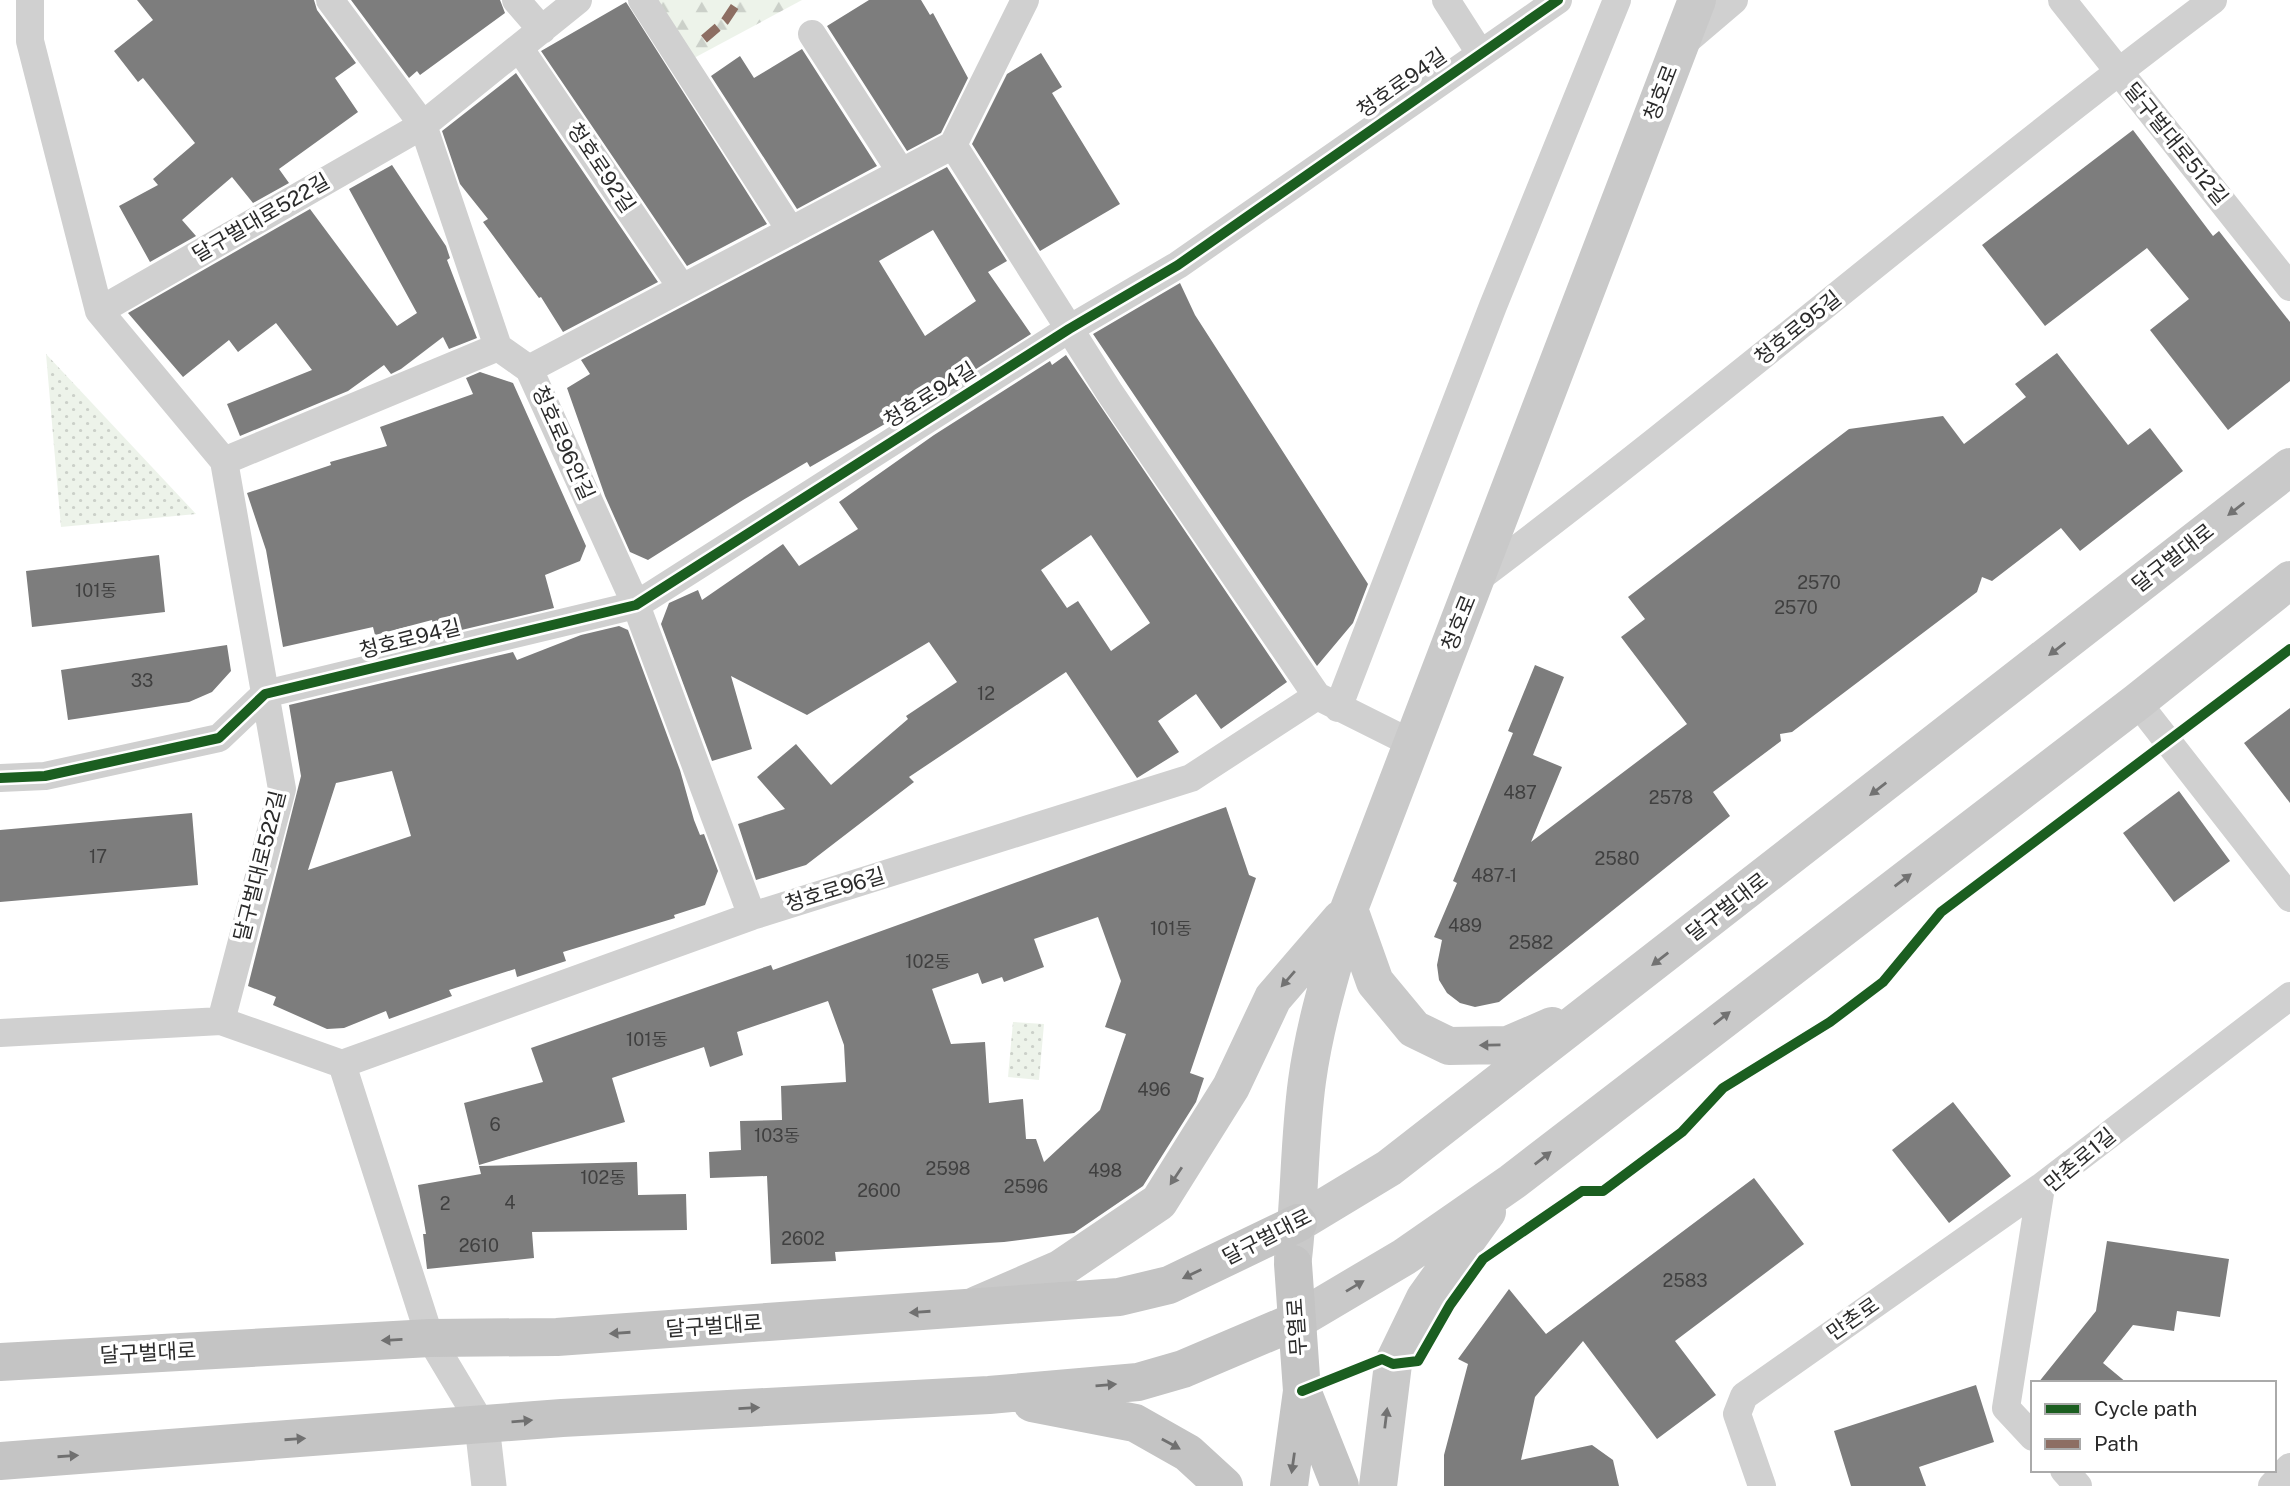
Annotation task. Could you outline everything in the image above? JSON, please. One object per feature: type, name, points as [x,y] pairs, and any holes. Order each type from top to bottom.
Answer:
[{"type":"main road","name":"청호로","points":[[1293,1264],[1298,1223],[1298,1170],[1307,1079],[1322,1005],[1349,909],[1696,0]]},
{"type":"main road","name":"달구벌대로","points":[[0,1362],[430,1338],[557,1337],[1119,1297],[1169,1285],[1298,1223],[1384,1172],[2290,467]]},
{"type":"main road","points":[[0,1461],[482,1425],[989,1395],[1138,1382],[1183,1369],[1296,1321],[1404,1257],[1512,1182],[2137,702],[2290,580]]},
{"type":"main road","points":[[970,1308],[1060,1269],[1159,1202],[1231,1087],[1273,998],[1349,909],[1375,982],[1414,1029],[1449,1046],[1508,1045],[1599,1005]]},
{"type":"main road","points":[[1378,1486],[1393,1364],[1425,1298],[1473,1228],[1512,1182]]},
{"type":"main road","name":"무열로","points":[[1289,1486],[1302,1391],[1293,1264]]},
{"type":"main road","name":"무열로","points":[[1302,1391],[1340,1486]]},
{"type":"main road","points":[[989,1395],[1135,1423],[1188,1453],[1224,1486]]},
{"type":"street","name":"달구벌대로522길","points":[[30,0],[30,41],[99,311],[224,461],[282,789],[220,1021]]},
{"type":"street","points":[[224,461],[498,347],[424,125],[330,0]]},
{"type":"street","points":[[516,0],[542,30]]},
{"type":"street","points":[[424,125],[578,0]]},
{"type":"street","points":[[642,0],[790,230]]},
{"type":"street","points":[[529,369],[953,145],[1025,0]]},
{"type":"street","points":[[1446,0],[1480,53]]},
{"type":"street","name":"청호로94길","points":[[265,694],[636,605],[1069,329],[1178,265],[1558,0]]},
{"type":"street","points":[[1328,702],[1617,0]]},
{"type":"street","points":[[1678,48],[1734,0]]},
{"type":"street","name":"달구벌대로512길","points":[[2062,0],[2290,287]]},
{"type":"street","name":"청호로95길","points":[[1476,580],[1588,496],[2118,72],[2214,0]]},
{"type":"street","points":[[812,34],[901,172]]},
{"type":"street","name":"청호로92길","points":[[520,49],[682,288]]},
{"type":"street","name":"달구벌대로522길","points":[[99,311],[424,125]]},
{"type":"street","points":[[953,145],[1069,329],[1328,702],[1411,743]]},
{"type":"street","name":"청호로96안길","points":[[498,347],[529,369],[636,605],[752,916]]},
{"type":"street","points":[[0,778],[45,776],[219,738],[265,694]]},
{"type":"street","name":"청호로96길","points":[[342,1064],[752,916],[1191,778],[1328,702]]},
{"type":"street","points":[[2137,702],[2290,898]]},
{"type":"street","name":"만촌로1길","points":[[2031,1435],[2006,1408],[2041,1187],[2290,996]]},
{"type":"street","points":[[0,1033],[220,1021],[342,1064],[430,1338],[482,1425],[489,1486]]},
{"type":"street","name":"만촌로","points":[[1762,1486],[1738,1415],[1744,1396],[2041,1187]]},
{"type":"street","points":[[2272,1486],[2290,1467]]},
{"type":"street","points":[[2066,1472],[2078,1486]]},
{"type":"green space","points":[[656,0],[802,0],[694,58]]},
{"type":"green space","points":[[46,354],[196,514],[61,527]]},
{"type":"green space","points":[[1013,1022],[1044,1024],[1039,1080],[1008,1077]]},
{"type":"building","points":[[137,0],[314,0],[317,10],[356,63],[335,78],[358,112],[279,169],[289,183],[253,203],[232,177],[182,220],[196,236],[150,262],[119,206],[158,185],[153,179],[195,143],[143,78],[138,82],[114,51],[153,20]]},
{"type":"building","points":[[351,0],[500,0],[505,13],[420,75],[417,71],[409,78]]},
{"type":"building","points":[[869,0],[921,0],[930,15],[933,13],[968,78],[941,133],[907,151],[827,26]]},
{"type":"building","points":[[626,2],[767,224],[687,266],[541,51]]},
{"type":"building","points":[[802,49],[877,166],[797,209],[711,76],[740,56],[754,78]]},
{"type":"building","points":[[1041,53],[1062,87],[1052,93],[1120,204],[1040,251],[972,144],[1007,74]]},
{"type":"building","points":[[516,73],[658,282],[563,332],[541,297],[539,298],[483,222],[488,219],[460,184],[442,131]]},
{"type":"building","points":[[2133,130],[2213,236],[2219,231],[2290,322],[2290,381],[2228,430],[2150,330],[2189,299],[2147,248],[2045,326],[1982,245]]},
{"type":"building","points":[[392,165],[446,246],[450,258],[447,260],[477,338],[449,349],[443,337],[391,374],[384,365],[348,391],[240,436],[227,404],[312,370],[276,323],[238,352],[229,340],[183,377],[128,313],[310,209],[397,326],[417,313],[349,189]]},
{"type":"building","points":[[947,167],[1007,261],[988,272],[1031,334],[937,394],[810,467],[807,462],[648,560],[630,552],[605,496],[567,388],[590,374],[581,360]],"holes":[[[933,230],[976,301],[925,336],[879,261]]]},
{"type":"building","points":[[1180,283],[1195,315],[1368,584],[1353,623],[1317,666],[1093,334]]},
{"type":"building","points":[[2057,353],[2128,445],[2150,428],[2183,471],[2080,551],[2061,528],[1992,581],[1982,577],[1977,592],[1792,732],[1780,734],[1781,741],[1713,792],[1730,816],[1499,1002],[1475,1007],[1460,1003],[1447,993],[1439,980],[1437,965],[1442,940],[1434,937],[1457,883],[1453,881],[1513,733],[1508,731],[1535,665],[1564,677],[1533,755],[1562,767],[1531,842],[1687,724],[1621,637],[1645,619],[1628,597],[1849,429],[1943,416],[1964,444],[2026,397],[2015,384]]},
{"type":"building","points":[[1066,355],[1287,682],[1221,729],[1196,694],[1158,721],[1179,752],[1137,778],[1066,672],[909,777],[914,782],[806,865],[756,880],[738,824],[785,809],[757,777],[796,744],[831,785],[908,719],[906,716],[957,682],[929,642],[807,715],[731,676],[752,749],[712,761],[661,624],[669,603],[698,590],[702,600],[783,544],[799,566],[858,529],[839,502],[934,435],[1050,361],[1052,365]],"holes":[[[1091,535],[1150,623],[1111,651],[1078,601],[1067,608],[1041,570]]]},
{"type":"building","points":[[480,372],[513,383],[586,546],[580,561],[545,575],[554,608],[436,636],[432,620],[375,635],[373,627],[283,647],[266,550],[247,493],[331,465],[330,462],[387,446],[380,427],[473,394],[466,378]]},
{"type":"building","points":[[159,555],[165,612],[32,627],[26,571]]},
{"type":"building","points":[[619,626],[628,630],[680,770],[694,820],[700,835],[704,834],[718,871],[705,905],[674,915],[675,918],[563,952],[566,961],[517,977],[515,969],[449,990],[452,996],[389,1019],[386,1011],[344,1028],[327,1029],[273,1005],[276,997],[248,986],[301,776],[289,705],[513,652],[517,660],[581,635]],"holes":[[[392,771],[411,836],[308,870],[336,783]]]},
{"type":"building","points":[[227,645],[231,671],[212,692],[189,702],[68,720],[61,670]]},
{"type":"building","points":[[2290,708],[2290,803],[2244,743]]},
{"type":"building","points":[[2179,791],[2230,861],[2174,902],[2123,833]]},
{"type":"building","points":[[1226,807],[1249,875],[1256,878],[1190,1073],[1204,1078],[1196,1102],[1143,1186],[1074,1233],[1004,1242],[835,1252],[836,1261],[771,1264],[767,1176],[710,1178],[709,1152],[741,1150],[740,1121],[782,1120],[781,1086],[846,1082],[844,1045],[828,1001],[737,1032],[743,1055],[710,1067],[704,1047],[612,1078],[625,1122],[479,1165],[464,1103],[543,1082],[531,1048],[771,965],[773,970]],"holes":[[[1098,917],[1121,981],[1105,1027],[1126,1034],[1100,1110],[1044,1162],[1036,1139],[1026,1139],[1023,1099],[989,1103],[985,1042],[951,1044],[932,989],[978,973],[982,984],[1002,977],[1004,982],[1044,967],[1034,939]]]},
{"type":"building","points":[[192,813],[198,885],[0,902],[0,830]]},
{"type":"building","points":[[1953,1102],[2011,1176],[1949,1223],[1892,1150]]},
{"type":"building","points":[[637,1162],[638,1195],[686,1194],[687,1230],[532,1232],[534,1258],[427,1269],[423,1234],[426,1234],[418,1185],[481,1174],[479,1166]]},
{"type":"building","points":[[1754,1178],[1804,1244],[1675,1341],[1716,1395],[1657,1439],[1583,1341],[1535,1397],[1521,1460],[1592,1445],[1613,1460],[1619,1486],[1444,1486],[1444,1455],[1468,1364],[1458,1359],[1509,1289],[1546,1334]]},
{"type":"building","points":[[2107,1241],[2229,1259],[2220,1317],[2177,1311],[2174,1331],[2133,1325],[2103,1363],[2125,1381],[2040,1381],[2096,1311]]},
{"type":"building","points":[[1976,1385],[1994,1442],[1919,1467],[1926,1486],[1851,1486],[1834,1431]]},
{"type":"marked path","points":[[704,39],[725,21],[739,0]]},
{"type":"cycle path","points":[[0,778],[45,776],[219,738],[265,694],[636,605],[1069,329],[1178,265],[1558,0]]},
{"type":"cycle path","points":[[1302,1391],[1382,1359],[1393,1364],[1418,1361],[1450,1305],[1483,1259],[1582,1191],[1603,1191],[1682,1132],[1723,1088],[1830,1022],[1883,982],[1941,912],[2290,649]]}]
